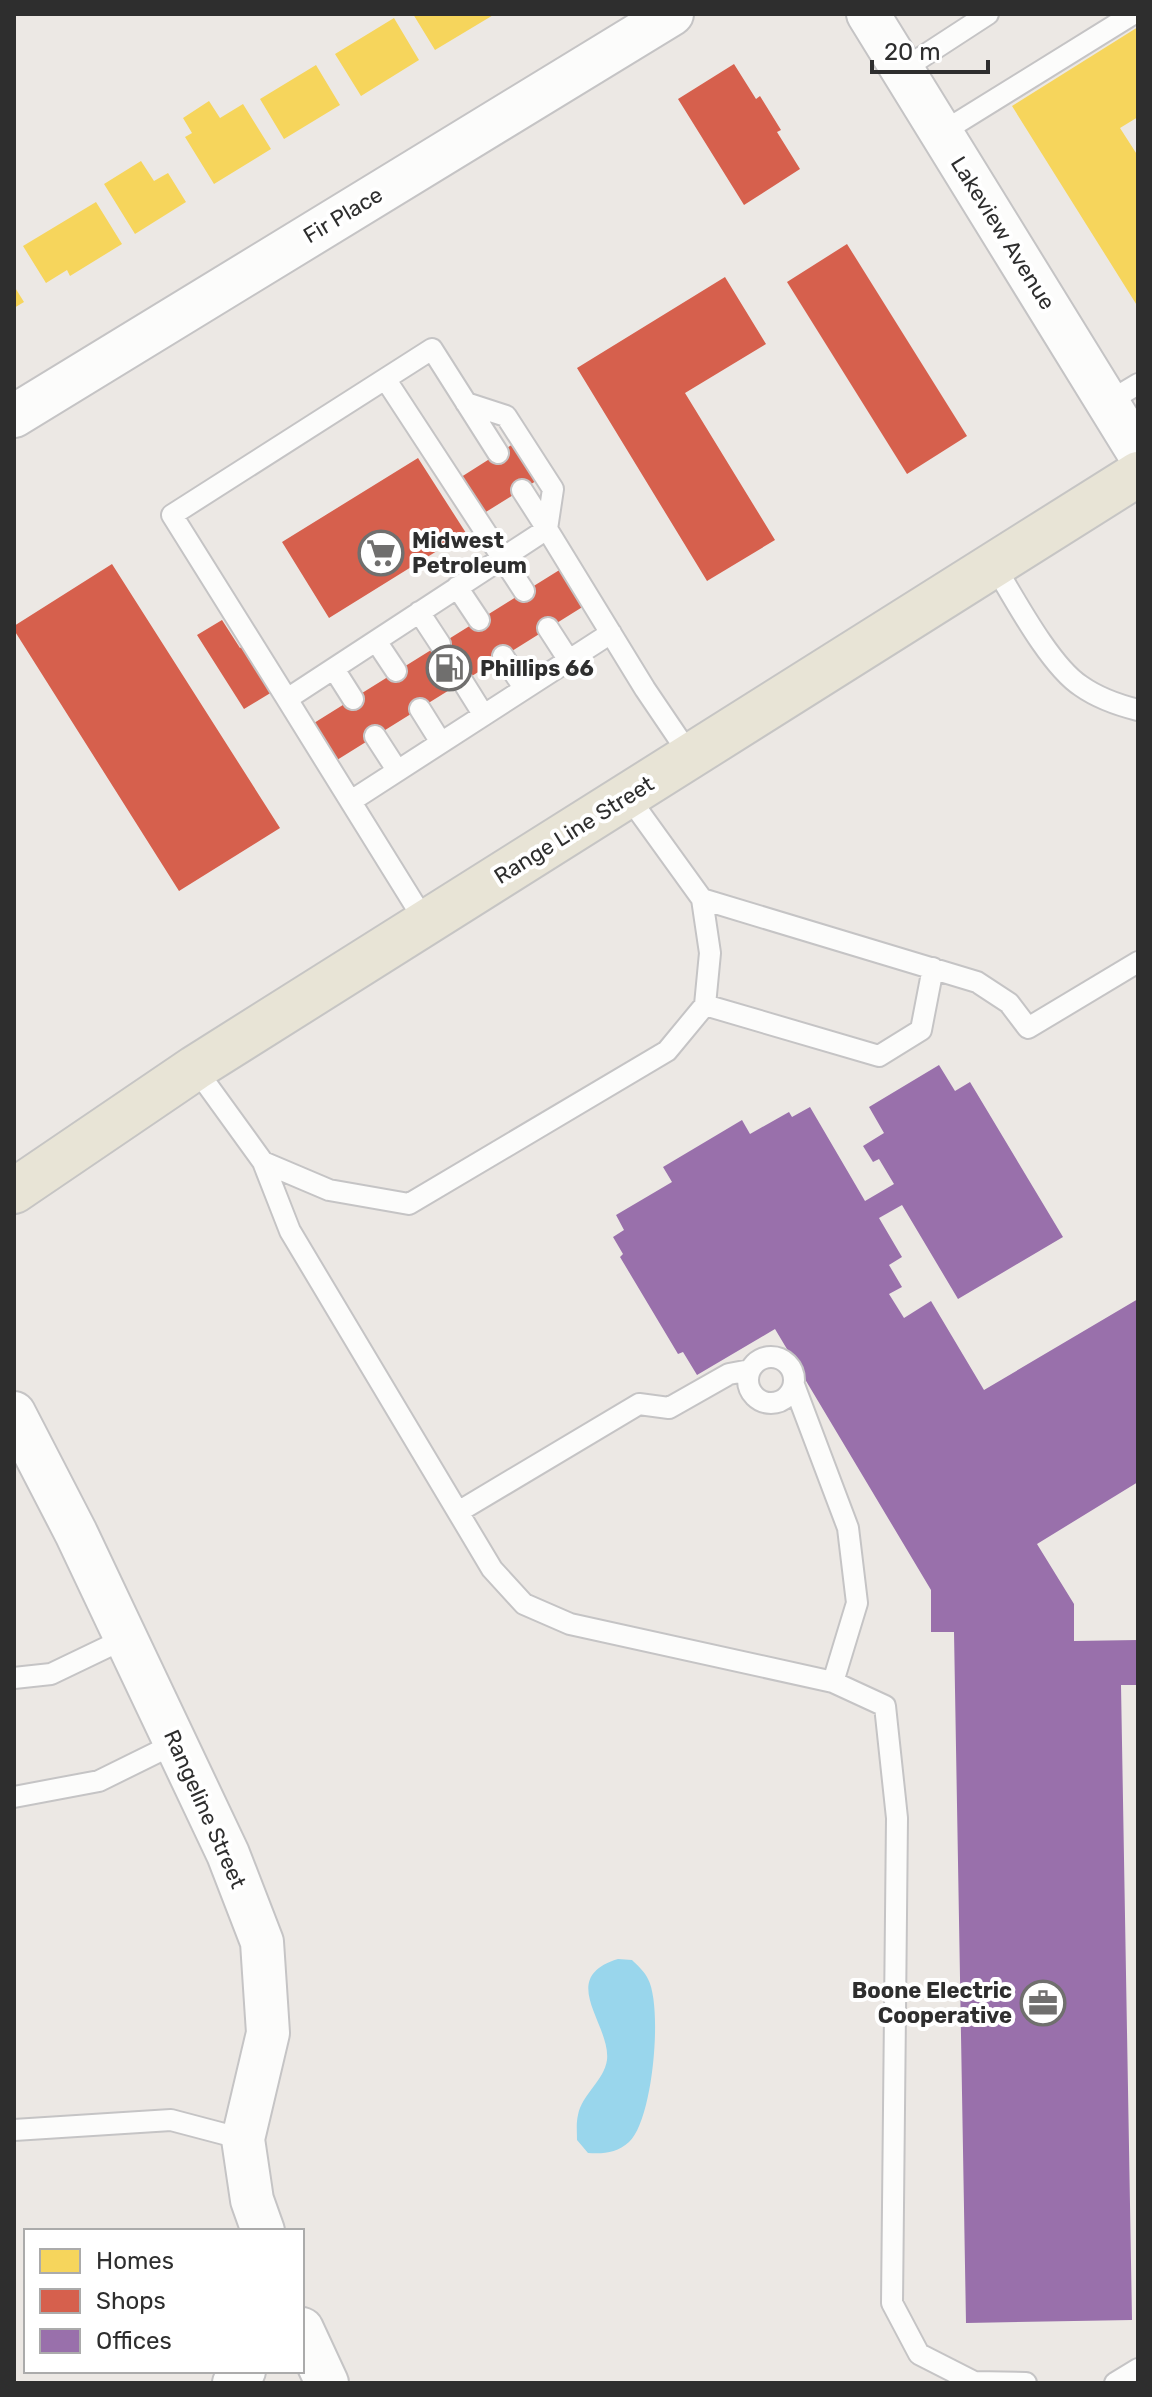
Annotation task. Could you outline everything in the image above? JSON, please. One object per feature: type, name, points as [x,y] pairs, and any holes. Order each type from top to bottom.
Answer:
[{"type":"main road","name":"Range Line Street","points":[[14,1191],[195,1068],[1138,474]]},
{"type":"street","name":"Fir Place","points":[[14,416],[672,14]]},
{"type":"street","name":"Lakeview Avenue","points":[[868,14],[941,133],[1123,393],[1138,452]]},
{"type":"street","name":"Rangeline Street","points":[[14,1413],[76,1533],[176,1743],[228,1854],[262,1942],[268,2033],[243,2139],[252,2200],[262,2229]]},
{"type":"street","points":[[304,2333],[327,2383]]},
{"type":"lane","points":[[902,70],[988,14]]},
{"type":"lane","points":[[941,133],[1133,14]]},
{"type":"lane","points":[[426,923],[172,515],[432,349],[498,453]]},
{"type":"lane","points":[[386,380],[524,591]]},
{"type":"lane","points":[[287,699],[547,529],[553,489],[506,416],[466,403]]},
{"type":"lane","points":[[522,490],[691,757]]},
{"type":"lane","points":[[994,565],[1051,656],[1079,686],[1113,703],[1138,710]]},
{"type":"lane","points":[[457,587],[479,620]]},
{"type":"lane","points":[[419,612],[440,644]]},
{"type":"lane","points":[[548,628],[568,659]]},
{"type":"lane","points":[[351,801],[611,633]]},
{"type":"lane","points":[[376,641],[396,671]]},
{"type":"lane","points":[[503,656],[524,688]]},
{"type":"lane","points":[[334,669],[353,699]]},
{"type":"lane","points":[[463,682],[483,714]]},
{"type":"lane","points":[[420,709],[440,741]]},
{"type":"lane","points":[[375,736],[397,770]]},
{"type":"lane","points":[[263,1162],[329,1190],[409,1204],[667,1051],[705,1005],[710,953],[702,899],[627,795]]},
{"type":"lane","points":[[702,899],[977,982],[1009,1003],[1028,1028],[1138,962]]},
{"type":"lane","points":[[705,1005],[879,1056],[921,1030],[933,968]]},
{"type":"lane","points":[[195,1068],[263,1162],[290,1231],[492,1569],[524,1604],[570,1624],[833,1682],[885,1706],[897,1818],[892,2303],[919,2354],[974,2382],[1026,2383]]},
{"type":"lane","points":[[794,1385],[779,1402],[763,1402],[748,1384],[750,1370],[767,1357],[781,1359],[792,1369],[794,1385],[848,1528],[857,1603],[833,1682]]},
{"type":"lane","points":[[458,1512],[639,1404],[669,1408],[729,1374],[750,1370]]},
{"type":"lane","points":[[14,1678],[51,1674],[126,1638]]},
{"type":"lane","points":[[14,1797],[99,1781],[176,1743]]},
{"type":"lane","points":[[14,2130],[171,2120],[243,2139]]},
{"type":"lane","points":[[1115,2383],[1138,2369]]},
{"type":"water","points":[[618,1959],[632,1960],[636,1964],[647,1976],[652,1993],[655,2037],[650,2089],[637,2130],[629,2142],[610,2152],[588,2153],[577,2140],[578,2115],[607,2060],[606,2046],[588,1990],[591,1978],[600,1967]]},
{"type":"building: Homes","points":[[413,14],[495,14],[435,50]]},
{"type":"building: Homes","points":[[394,18],[419,60],[361,96],[335,54]]},
{"type":"building: Homes","points":[[1138,27],[1138,117],[1120,128],[1138,156],[1138,307],[1012,106]]},
{"type":"building: Homes","points":[[316,65],[340,105],[284,139],[260,99]]},
{"type":"building: Homes","points":[[209,101],[220,118],[243,104],[271,149],[214,184],[185,137],[192,133],[183,118]]},
{"type":"building: Homes","points":[[141,161],[154,181],[168,173],[186,202],[135,234],[104,184]]},
{"type":"building: Homes","points":[[96,202],[122,244],[70,276],[67,270],[46,283],[23,246]]},
{"type":"building: Homes","points":[[14,286],[24,302],[14,308]]},
{"type":"building: Shops","points":[[734,64],[756,99],[760,96],[800,169],[744,205],[678,99]]},
{"type":"building: Shops","points":[[847,244],[967,436],[907,474],[787,282]]},
{"type":"building: Shops","points":[[725,277],[766,344],[685,393],[775,540],[707,581],[577,368]]},
{"type":"building: Shops","points":[[513,444],[536,481],[481,515],[458,479]]},
{"type":"building: Shops","points":[[418,458],[466,533],[329,618],[282,542]]},
{"type":"building: Shops","points":[[112,564],[280,828],[179,891],[14,630],[14,626]]},
{"type":"building: Shops","points":[[561,569],[584,606],[337,760],[314,723]]},
{"type":"building: Shops","points":[[222,620],[240,648],[248,643],[277,689],[244,709],[197,635]]},
{"type":"building: Offices","name":"Boone Electric Cooperative","points":[[939,1065],[955,1091],[970,1082],[1063,1237],[958,1299],[902,1205],[879,1218],[902,1257],[889,1265],[902,1287],[889,1294],[904,1318],[931,1301],[984,1390],[1138,1299],[1138,1482],[1037,1544],[1074,1604],[1074,1641],[1138,1640],[1138,1685],[1121,1685],[1132,2320],[966,2323],[954,1632],[931,1632],[931,1590],[775,1329],[697,1375],[683,1352],[678,1354],[620,1257],[623,1254],[613,1237],[624,1230],[616,1215],[672,1182],[663,1167],[742,1120],[750,1134],[789,1112],[792,1117],[810,1107],[865,1201],[894,1184],[879,1159],[873,1162],[863,1146],[884,1133],[869,1107]]},
{"type":"place","name":"Midwest Petroleum","points":[[381,553]]},
{"type":"place","name":"Phillips 66","points":[[449,668]]},
{"type":"place","name":"Boone Electric Cooperative","points":[[1043,2003]]}]
